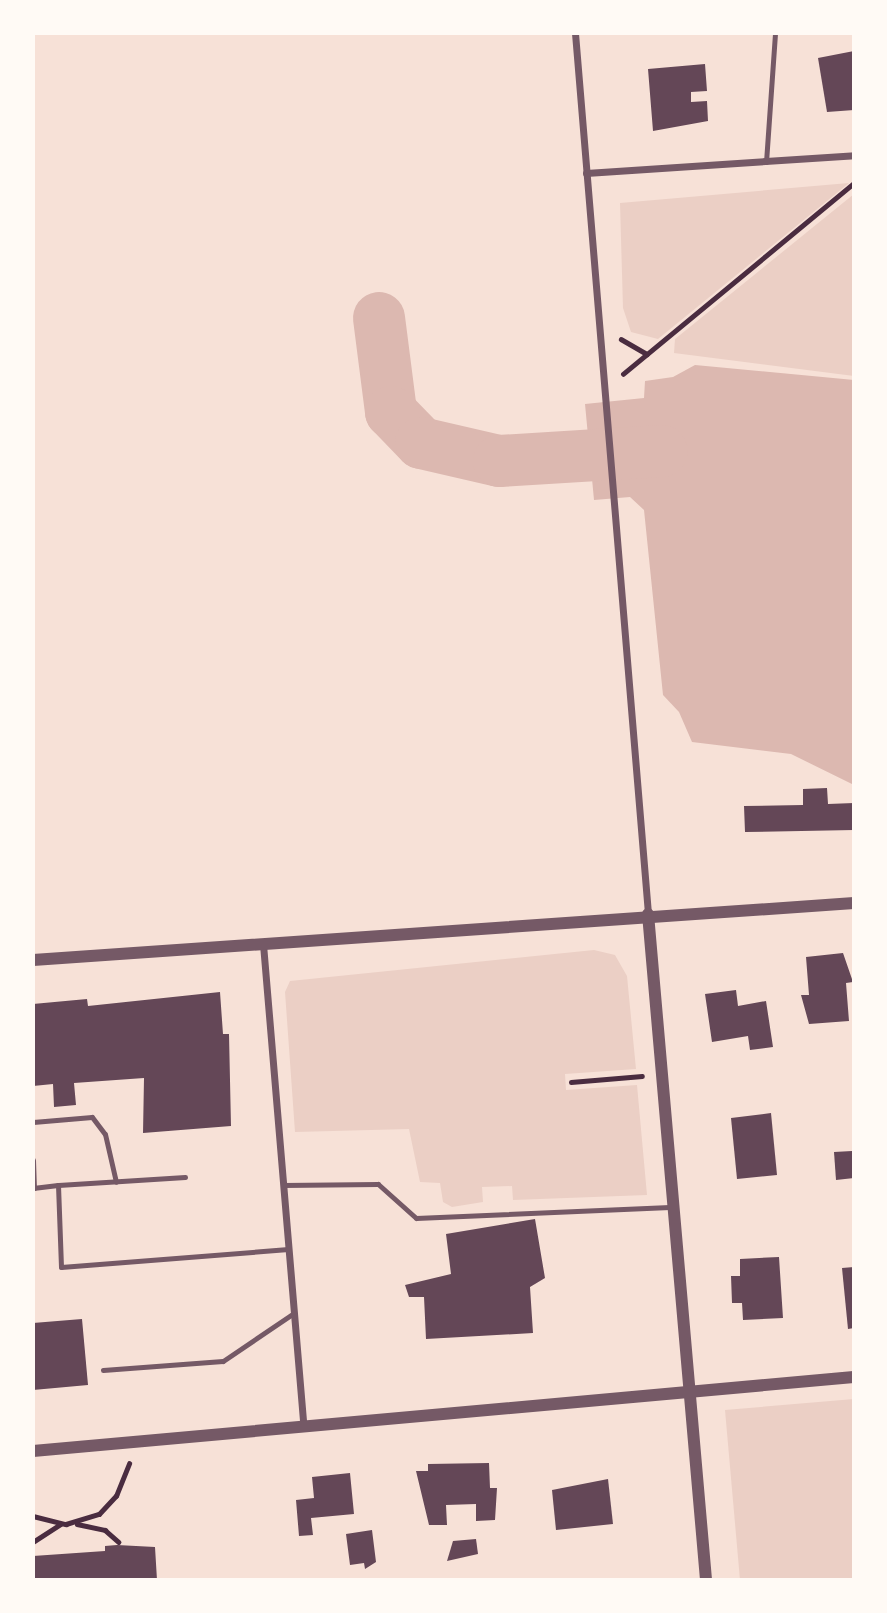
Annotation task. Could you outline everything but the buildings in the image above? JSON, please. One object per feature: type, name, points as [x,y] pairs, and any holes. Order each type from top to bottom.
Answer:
[{"type":"street","points":[[575,33],[670,1207],[706,1580]]},
{"type":"street","points":[[586,173],[854,155]]},
{"type":"street","points":[[33,960],[648,914],[854,903]]},
{"type":"street","points":[[263,943],[303,1425]]},
{"type":"street","points":[[33,1451],[854,1377]]},
{"type":"lane","points":[[766,162],[775,33]]},
{"type":"lane","points":[[33,1122],[92,1117],[104,1134],[116,1182]]},
{"type":"lane","points":[[33,1160],[34,1188],[185,1177]]},
{"type":"lane","points":[[283,1185],[378,1184],[416,1218],[670,1207]]},
{"type":"lane","points":[[58,1185],[61,1267],[288,1249]]},
{"type":"lane","points":[[103,1370],[223,1362],[294,1313]]},
{"type":"path","points":[[623,374],[854,183]]},
{"type":"path","points":[[621,339],[647,354]]},
{"type":"path","points":[[571,1082],[647,1076]]},
{"type":"path","points":[[33,1542],[66,1524],[99,1514],[116,1496],[129,1460]]},
{"type":"path","points":[[33,1516],[66,1524],[91,1524],[119,1542]]},
{"type":"shaded area","points":[[849,183],[658,339],[631,332],[623,308],[620,203]]},
{"type":"shaded area","points":[[854,194],[854,376],[674,353],[675,339]]},
{"type":"shaded area","points":[[695,365],[854,380],[854,785],[791,754],[692,742],[679,712],[663,695],[644,510],[630,497],[594,500],[585,404],[644,398],[645,381],[673,377]]},
{"type":"shaded area","points":[[594,950],[615,955],[627,976],[636,1069],[565,1074],[566,1090],[637,1085],[647,1195],[513,1200],[512,1186],[482,1187],[483,1202],[452,1207],[443,1202],[440,1183],[420,1182],[409,1129],[295,1132],[285,992],[290,981]]},
{"type":"shaded area","points":[[854,1399],[854,1580],[740,1580],[725,1410]]},
{"type":"waterway","points":[[379,318],[391,412],[421,443],[499,461],[662,451]]}]
